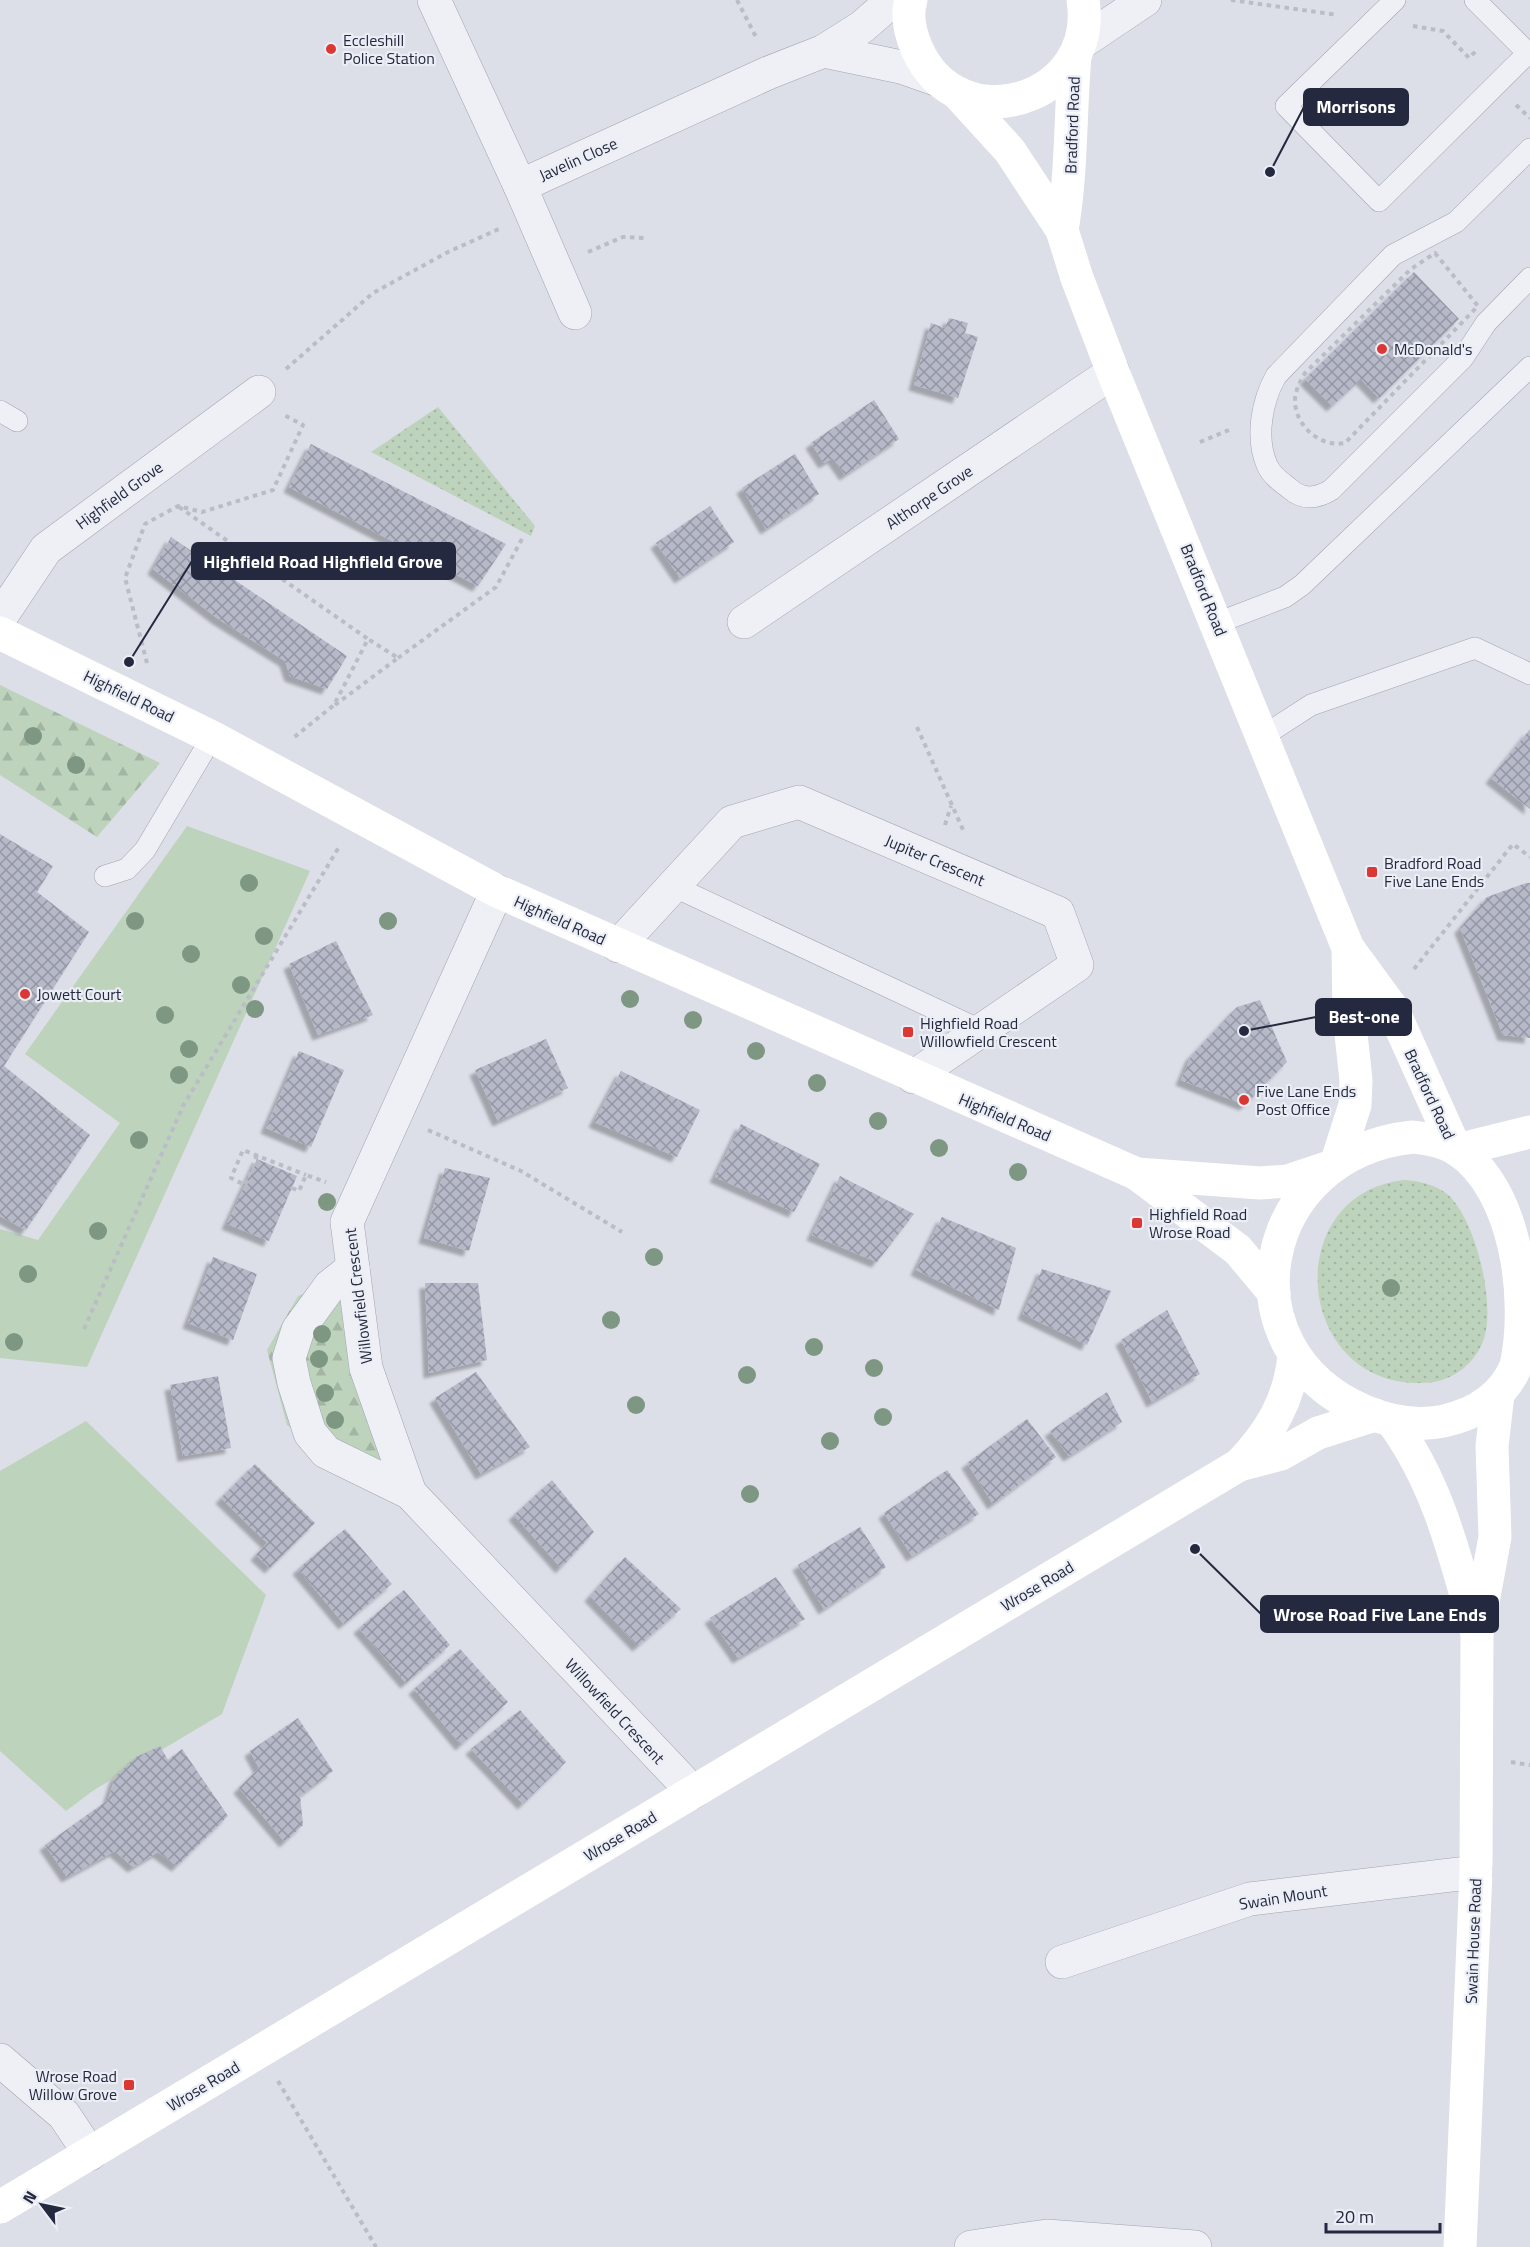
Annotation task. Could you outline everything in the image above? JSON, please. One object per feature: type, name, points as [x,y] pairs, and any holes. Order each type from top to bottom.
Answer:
[{"type":"street","name":"Javelin Close","points":[[434,0],[526,200],[768,73],[824,51],[862,27],[893,0]]},
{"type":"street","name":"Bradford Road","points":[[911,0],[911,36],[924,64],[1010,152],[1062,230],[1077,278],[1113,372],[1217,622],[1348,948],[1392,1008],[1456,1149]]},
{"type":"street","name":"Bradford Road","points":[[1062,230],[1070,183],[1069,139],[1078,49],[1086,16],[1083,0]]},
{"type":"street","points":[[824,51],[902,67],[983,102],[1011,102],[1036,93],[1059,78],[1078,49],[1145,0]]},
{"type":"street","points":[[526,200],[575,313]]},
{"type":"street","name":"Althorpe Grove","points":[[744,622],[1113,372]]},
{"type":"street","name":"Highfield Grove","points":[[0,618],[46,549],[259,392]]},
{"type":"street","name":"Highfield Road","points":[[0,633],[212,736],[497,891],[913,1077],[1137,1174],[1238,1250],[1274,1293]]},
{"type":"street","name":"Jupiter Crescent","points":[[618,946],[732,822],[799,802],[1058,913],[1077,965],[913,1077]]},
{"type":"street","name":"Willowfield Crescent","points":[[497,891],[347,1222],[366,1368],[410,1493],[693,1792]]},
{"type":"street","name":"Bradford Road","points":[[1333,1164],[1348,1132],[1355,1106],[1356,1080],[1349,1016],[1348,948]]},
{"type":"street","points":[[1456,1149],[1530,1132]]},
{"type":"street","points":[[1413,1137],[1436,1140],[1456,1149],[1481,1170],[1522,1220],[1530,1301],[1522,1352],[1512,1376],[1509,1393],[1459,1418],[1416,1424],[1383,1418],[1350,1405],[1310,1377],[1294,1355],[1280,1324],[1274,1293],[1274,1266],[1281,1231],[1297,1201],[1333,1164],[1367,1146],[1391,1139],[1413,1137]]},
{"type":"street","name":"Highfield Road","points":[[1137,1174],[1260,1183],[1288,1181],[1333,1164]]},
{"type":"street","points":[[353,1268],[330,1286],[298,1330],[289,1358],[294,1383],[310,1433],[326,1452],[410,1493]]},
{"type":"street","name":"Wrose Road","points":[[0,2207],[1239,1464],[1259,1444],[1286,1399],[1292,1378],[1294,1355]]},
{"type":"street","name":"Swain House Road","points":[[1460,2247],[1476,1872],[1477,1634],[1495,1537],[1492,1446],[1509,1393]]},
{"type":"street","name":"Swain House Road","points":[[1383,1418],[1421,1463],[1450,1539],[1477,1634]]},
{"type":"street","name":"Wrose Road","points":[[1239,1464],[1281,1454],[1318,1433],[1383,1418]]},
{"type":"street","name":"Swain Mount","points":[[1062,1962],[1250,1899],[1476,1872]]},
{"type":"street","points":[[0,2060],[64,2115],[90,2154]]},
{"type":"street","points":[[971,2247],[1047,2236],[1195,2247]]},
{"type":"lane","points":[[1395,0],[1286,106],[1379,201],[1529,54],[1474,0]]},
{"type":"lane","points":[[1530,149],[1456,222],[1393,255],[1276,376],[1267,393],[1262,416],[1263,455],[1267,467],[1295,494],[1306,497],[1321,496],[1331,490],[1463,358],[1486,323],[1530,278]]},
{"type":"lane","points":[[1217,622],[1285,597],[1302,585],[1530,367]]},
{"type":"lane","points":[[1263,736],[1311,705],[1475,648],[1530,674]]},
{"type":"lane","points":[[105,876],[127,869],[145,850],[212,736]]},
{"type":"lane","points":[[673,886],[980,1030]]},
{"type":"path","points":[[737,0],[761,47],[768,73]]},
{"type":"path","points":[[1514,102],[1530,118]]},
{"type":"path","points":[[147,663],[125,578],[145,524],[178,506],[202,512],[273,490],[303,425],[271,408],[259,392],[372,293],[448,252],[526,200]]},
{"type":"path","points":[[586,253],[623,237],[644,238]]},
{"type":"path","points":[[1435,253],[1478,306],[1345,442],[1335,445],[1323,442],[1312,434],[1301,422],[1295,402],[1297,387],[1305,373],[1411,269],[1435,253]]},
{"type":"path","points":[[1200,442],[1229,430]]},
{"type":"path","points":[[178,506],[398,658]]},
{"type":"path","points":[[289,741],[334,705],[496,587],[523,537]]},
{"type":"path","points":[[334,705],[368,639]]},
{"type":"path","points":[[917,727],[964,834]]},
{"type":"path","points":[[84,1329],[183,1106],[358,816]]},
{"type":"path","points":[[1414,969],[1514,844],[1530,857]]},
{"type":"path","points":[[395,1116],[521,1171],[622,1232]]},
{"type":"path","points":[[257,1155],[245,1185],[231,1178],[243,1150],[257,1155],[327,1183]]},
{"type":"path","points":[[292,1188],[299,1191],[306,1175]]},
{"type":"path","points":[[261,2051],[376,2247]]},
{"type":"green space","points":[[438,407],[535,526],[531,536],[371,452]]},
{"type":"green space","points":[[0,685],[160,763],[97,837],[0,775]]},
{"type":"green space","points":[[187,826],[310,871],[87,1367],[0,1358],[0,1229],[38,1240],[120,1123],[25,1054]]},
{"type":"green space","points":[[1404,1180],[1432,1185],[1447,1194],[1458,1206],[1467,1223],[1482,1267],[1486,1291],[1486,1333],[1480,1348],[1469,1363],[1456,1374],[1440,1381],[1421,1383],[1379,1375],[1347,1354],[1327,1323],[1318,1288],[1321,1251],[1336,1218],[1364,1193]]},
{"type":"green space","points":[[359,1270],[410,1493],[368,1490],[287,1425],[267,1350],[298,1296]]},
{"type":"green space","points":[[86,1421],[266,1595],[222,1714],[94,1790],[66,1811],[0,1751],[0,1471]]},
{"type":"building","name":"McDonald's","points":[[1414,272],[1459,319],[1379,398],[1361,379],[1332,406],[1305,379]]},
{"type":"building","points":[[949,318],[968,323],[965,333],[978,337],[958,398],[914,385],[931,323],[945,328]]},
{"type":"building","points":[[874,400],[899,439],[845,475],[833,458],[824,463],[811,443]]},
{"type":"building","points":[[311,444],[506,544],[478,586],[289,487]]},
{"type":"building","points":[[795,454],[819,494],[766,529],[742,488]]},
{"type":"building","points":[[710,506],[734,542],[680,578],[656,543]]},
{"type":"building","points":[[171,537],[347,656],[327,689],[290,676],[285,661],[217,618],[153,569]]},
{"type":"building","points":[[1530,729],[1530,809],[1491,778]]},
{"type":"building","name":"Jowett Court","points":[[0,834],[53,866],[37,892],[89,932],[4,1066],[90,1135],[26,1230],[0,1216]]},
{"type":"building","points":[[1530,883],[1530,1038],[1503,1035],[1460,928],[1487,897]]},
{"type":"building","points":[[336,941],[373,1015],[318,1035],[289,964]]},
{"type":"building","points":[[1260,1000],[1287,1062],[1245,1105],[1181,1080],[1191,1056],[1237,1007]]},
{"type":"building","points":[[546,1039],[568,1088],[498,1121],[475,1070]]},
{"type":"building","points":[[299,1051],[344,1070],[311,1147],[266,1128]]},
{"type":"building","points":[[621,1071],[700,1110],[677,1157],[594,1122]]},
{"type":"building","points":[[741,1124],[820,1164],[794,1212],[715,1177]]},
{"type":"building","points":[[257,1159],[297,1176],[269,1241],[227,1224]]},
{"type":"building","points":[[445,1168],[490,1178],[469,1251],[424,1238]]},
{"type":"building","points":[[840,1176],[914,1214],[877,1262],[812,1235]]},
{"type":"building","points":[[942,1217],[1016,1248],[999,1310],[916,1270]]},
{"type":"building","points":[[213,1257],[257,1274],[233,1340],[188,1323]]},
{"type":"building","points":[[1042,1269],[1111,1291],[1087,1345],[1023,1314]]},
{"type":"building","points":[[425,1283],[478,1283],[487,1360],[429,1373]]},
{"type":"building","points":[[1167,1310],[1200,1374],[1152,1402],[1121,1340]]},
{"type":"building","points":[[476,1372],[530,1447],[481,1474],[435,1398]]},
{"type":"building","points":[[218,1376],[231,1448],[183,1456],[170,1385]]},
{"type":"building","points":[[1107,1392],[1122,1422],[1069,1456],[1050,1431]]},
{"type":"building","points":[[1027,1419],[1056,1457],[993,1504],[967,1463]]},
{"type":"building","points":[[255,1464],[315,1523],[270,1568],[256,1555],[267,1543],[221,1498]]},
{"type":"building","points":[[947,1470],[979,1514],[912,1556],[884,1513]]},
{"type":"building","points":[[552,1480],[594,1532],[561,1568],[514,1515]]},
{"type":"building","points":[[860,1527],[886,1567],[824,1609],[798,1565]]},
{"type":"building","points":[[345,1529],[392,1584],[344,1624],[298,1569]]},
{"type":"building","points":[[625,1557],[681,1609],[638,1646],[590,1596]]},
{"type":"building","points":[[776,1577],[805,1619],[738,1658],[710,1618]]},
{"type":"building","points":[[404,1590],[450,1645],[406,1683],[359,1628]]},
{"type":"building","points":[[460,1649],[508,1702],[461,1745],[414,1689]]},
{"type":"building","points":[[520,1710],[566,1762],[523,1804],[471,1749]]},
{"type":"building","points":[[298,1718],[333,1771],[300,1796],[303,1825],[285,1842],[239,1788],[259,1768],[250,1751]]},
{"type":"building","points":[[160,1746],[168,1760],[182,1749],[228,1816],[177,1866],[158,1852],[133,1867],[115,1851],[67,1877],[45,1845],[108,1800],[115,1777],[136,1757]]},
{"type":"place","name":"Eccleshill Police Station","points":[[331,49]]},
{"type":"place","name":"Morrisons","points":[[1270,172]]},
{"type":"place","name":"McDonald's","points":[[1382,349]]},
{"type":"place","name":"Highfield Road Highfield Grove","points":[[129,662]]},
{"type":"place","name":"Bradford Road Five Lane Ends","points":[[1372,872]]},
{"type":"place","name":"Jowett Court","points":[[25,994]]},
{"type":"place","name":"Best-one","points":[[1244,1031]]},
{"type":"place","name":"Highfield Road Willowfield Crescent","points":[[908,1032]]},
{"type":"place","name":"Five Lane Ends Post Office","points":[[1244,1100]]},
{"type":"place","name":"Highfield Road Wrose Road","points":[[1137,1223]]},
{"type":"place","name":"Wrose Road Five Lane Ends","points":[[1195,1549]]},
{"type":"place","name":"Wrose Road Willow Grove","points":[[129,2085]]}]
